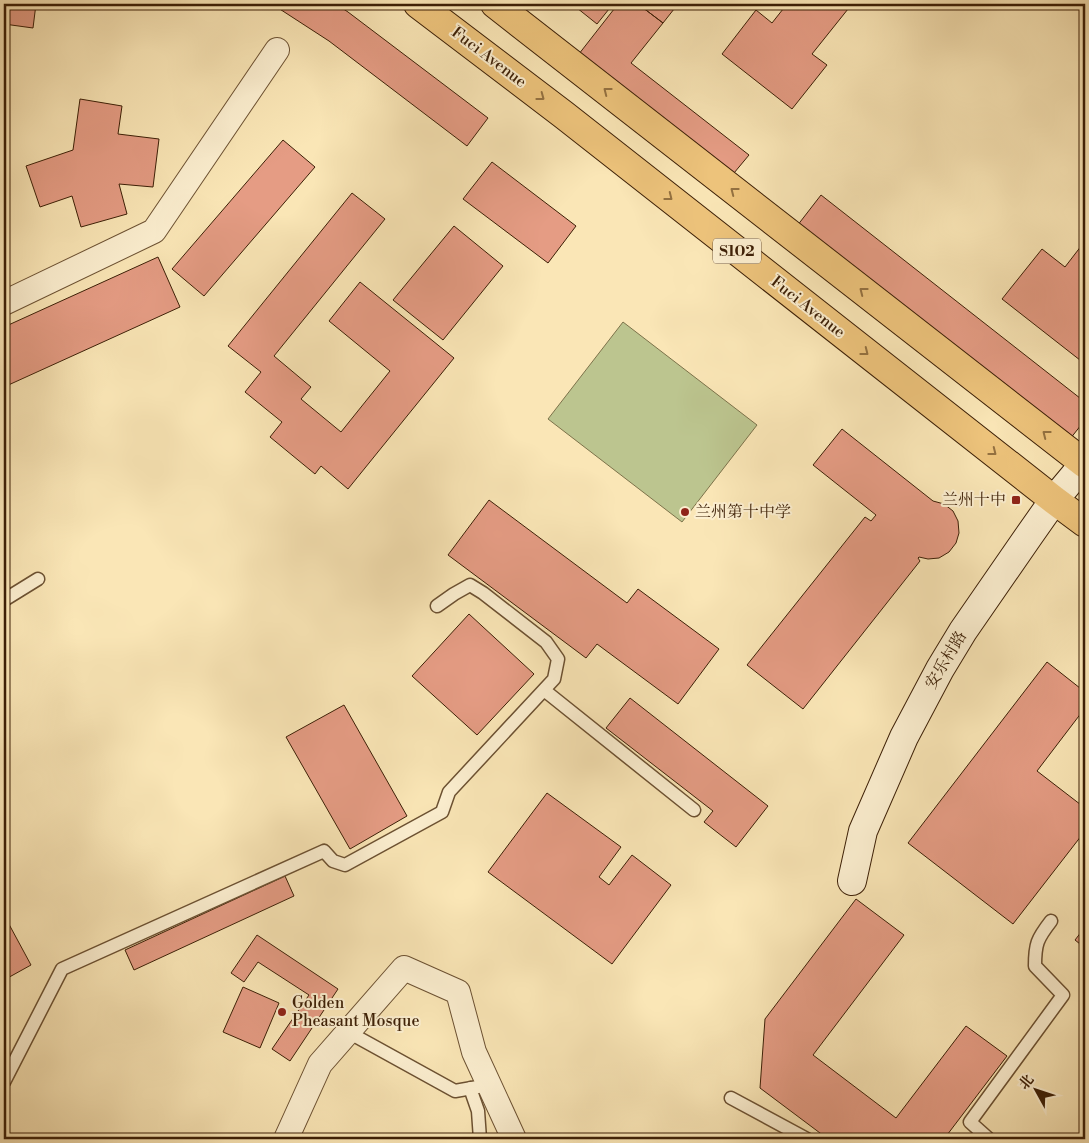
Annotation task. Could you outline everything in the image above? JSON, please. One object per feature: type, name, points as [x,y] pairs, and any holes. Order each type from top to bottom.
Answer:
[{"type":"main road","name":"Fuci Avenue","points":[[418,4],[572,121],[1054,500]]},
{"type":"main road","name":"S102","points":[[495,4],[1085,463]]},
{"type":"main road","name":"S102","points":[[1054,500],[1085,522]]},
{"type":"main road","points":[[1054,500],[1085,532]]},
{"type":"street","points":[[4,303],[154,232],[277,50]]},
{"type":"street","name":"安乐村路","points":[[852,881],[862,831],[904,737],[935,677],[963,631],[1054,500],[1085,463]]},
{"type":"street","points":[[286,1139],[320,1064],[404,968],[458,992],[474,1052],[479,1087],[514,1139]]},
{"type":"lane","points":[[4,600],[38,579]]},
{"type":"lane","points":[[4,1082],[62,969],[324,851],[333,861],[345,866],[442,812],[449,792],[554,679],[558,659],[546,642],[470,585],[437,606]]},
{"type":"lane","points":[[544,690],[694,810]]},
{"type":"lane","points":[[989,1139],[970,1122],[1063,995],[1035,966],[1035,947],[1040,935],[1051,921]]},
{"type":"lane","points":[[348,1032],[455,1091],[479,1087],[480,1139]]},
{"type":"lane","points":[[731,1098],[807,1139]]},
{"type":"green space","points":[[623,322],[757,425],[682,522],[548,419]]},
{"type":"building","points":[[4,4],[36,4],[33,28],[4,24]]},
{"type":"building","points":[[272,4],[336,4],[488,118],[467,146],[329,41]]},
{"type":"building","points":[[572,4],[613,4],[597,24]]},
{"type":"building","points":[[618,4],[638,4],[663,23],[631,63],[749,155],[729,179],[575,59]]},
{"type":"building","points":[[638,4],[678,4],[663,23]]},
{"type":"building","points":[[787,4],[852,4],[812,54],[827,65],[792,109],[722,54],[756,10],[772,23]]},
{"type":"building","points":[[80,99],[122,106],[118,134],[159,139],[153,187],[119,184],[127,214],[81,227],[72,196],[40,207],[26,166],[73,150]]},
{"type":"building","points":[[283,140],[315,167],[204,296],[172,269]]},
{"type":"building","points":[[492,162],[576,226],[548,263],[463,199]]},
{"type":"building","points":[[352,193],[385,219],[274,356],[311,387],[301,399],[341,432],[390,371],[329,321],[360,282],[454,358],[348,489],[321,466],[315,474],[270,437],[282,422],[245,392],[261,372],[228,346]]},
{"type":"building","points":[[821,195],[1085,402],[1085,420],[1070,439],[797,226]]},
{"type":"building","points":[[454,226],[503,266],[443,340],[393,300]]},
{"type":"building","points":[[1085,241],[1085,364],[1002,299],[1042,249],[1065,267]]},
{"type":"building","points":[[158,257],[180,307],[4,387],[4,327]]},
{"type":"building","points":[[842,429],[933,501],[944,504],[953,511],[958,521],[959,533],[956,543],[949,552],[939,558],[918,558],[920,561],[803,709],[747,665],[865,517],[871,521],[876,515],[813,465]]},
{"type":"building","points":[[489,500],[627,603],[638,589],[719,649],[678,704],[597,644],[586,658],[448,555]]},
{"type":"building","points":[[469,614],[534,674],[477,735],[412,676]]},
{"type":"building","points":[[1047,662],[1085,692],[1085,708],[1037,771],[1085,808],[1085,831],[1013,924],[908,843]]},
{"type":"building","points":[[630,698],[768,806],[736,847],[704,822],[713,811],[606,728]]},
{"type":"building","points":[[344,705],[407,816],[350,849],[286,737]]},
{"type":"building","points":[[547,793],[621,847],[599,877],[609,885],[632,855],[671,885],[612,964],[488,872]]},
{"type":"building","points":[[285,876],[294,896],[134,970],[125,950]]},
{"type":"building","points":[[856,899],[904,935],[813,1055],[896,1118],[966,1026],[1007,1056],[944,1139],[828,1139],[760,1088],[765,1019]]},
{"type":"building","points":[[4,915],[31,965],[4,980]]},
{"type":"building","points":[[1085,927],[1085,948],[1075,940]]},
{"type":"building","points":[[257,935],[338,989],[290,1061],[272,1049],[309,995],[258,962],[244,982],[231,973]]},
{"type":"building","points":[[243,987],[279,1003],[260,1048],[223,1032]]},
{"type":"place","name":"兰州十中","points":[[1016,500]]},
{"type":"place","name":"兰州第十中学","points":[[685,512]]},
{"type":"place","name":"Golden Pheasant Mosque","points":[[282,1012]]}]
